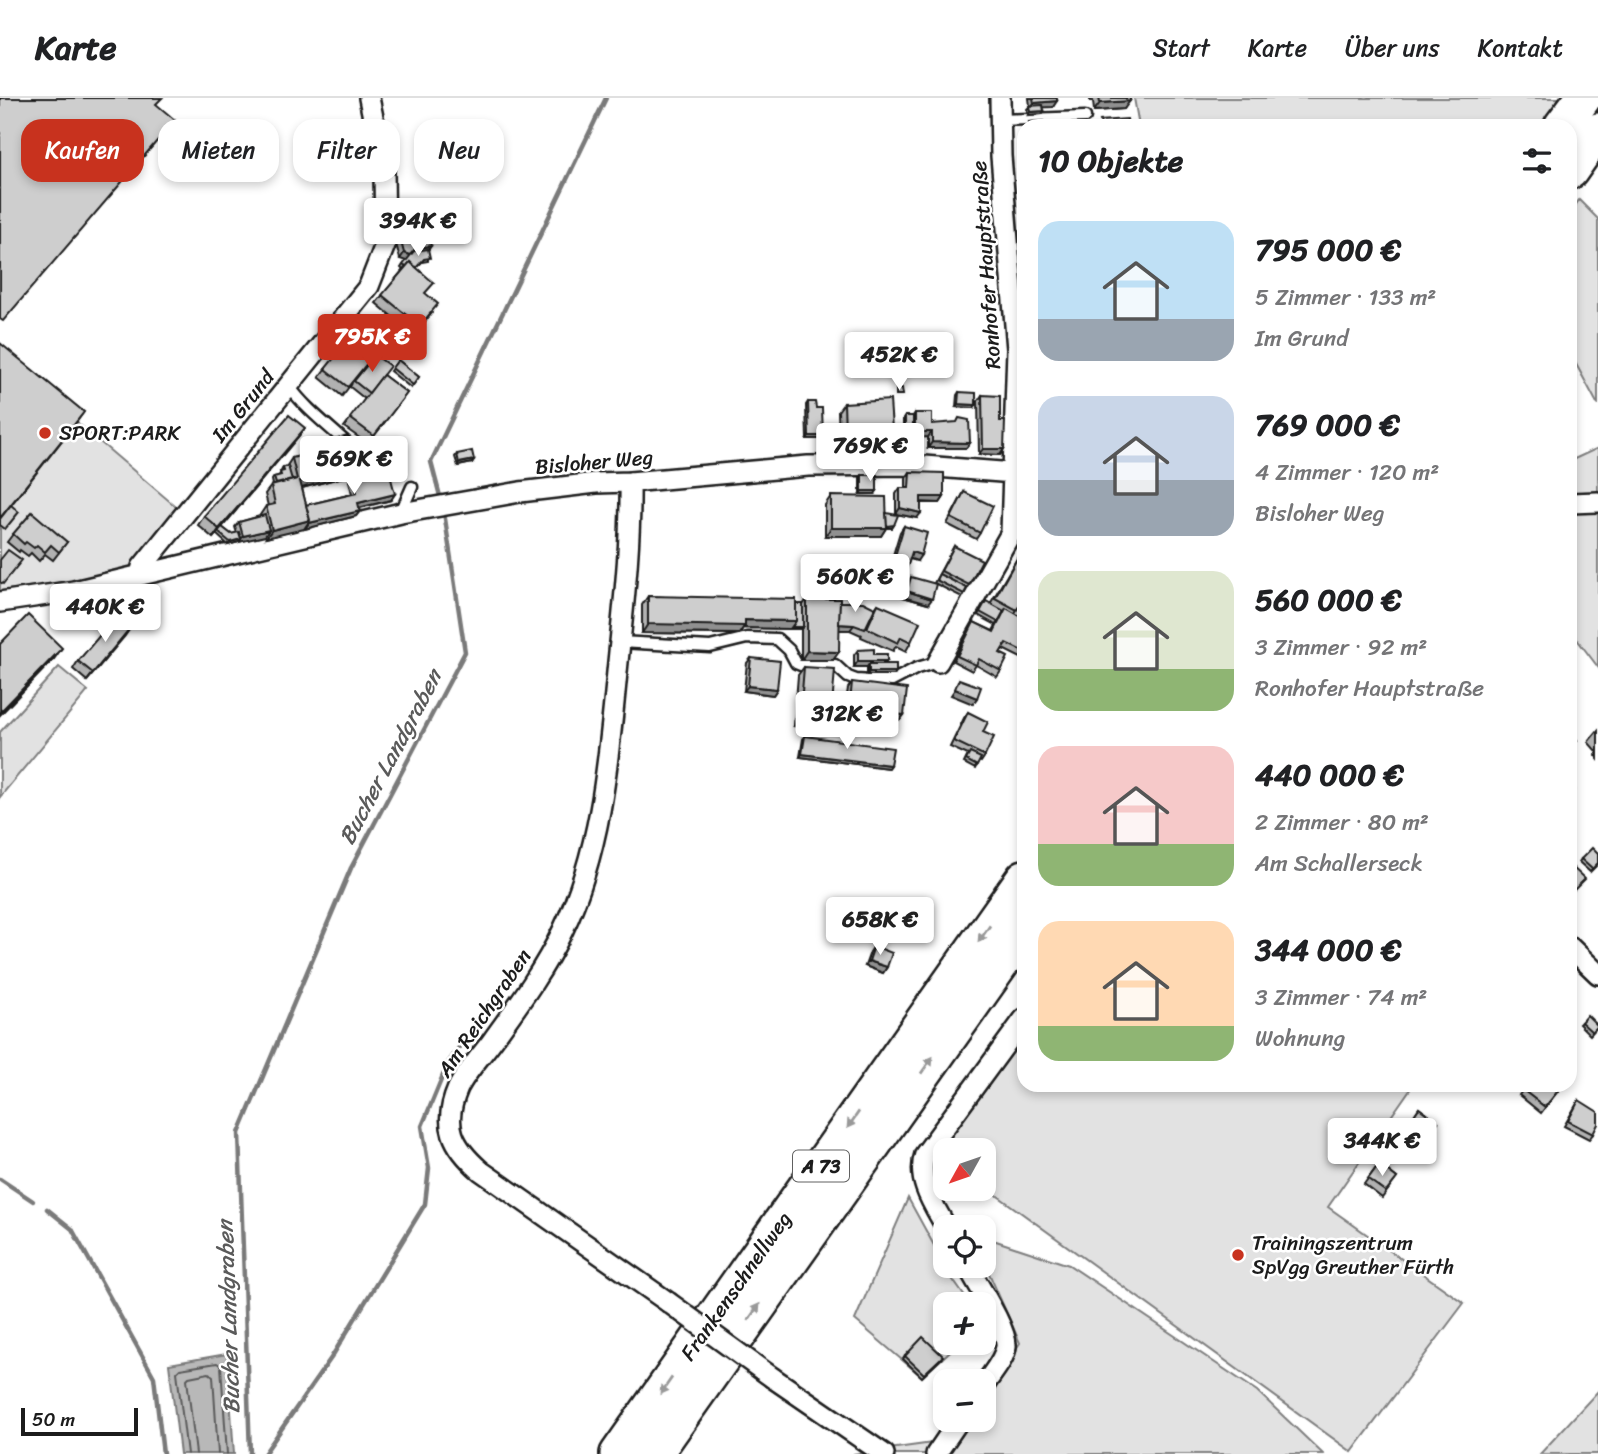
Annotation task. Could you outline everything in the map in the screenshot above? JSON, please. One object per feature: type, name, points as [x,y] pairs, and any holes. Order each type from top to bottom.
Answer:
[{"type":"highway","name":"Frankenschnellweg","points":[[618,1454],[1017,888]]},
{"type":"highway","name":"Frankenschnellweg","points":[[654,1454],[1017,941]]},
{"type":"street","name":"Im Grund","points":[[141,575],[142,567],[369,286],[386,245],[384,171],[369,98]]},
{"type":"street","name":"Ronhofer Hauptstraße","points":[[937,662],[1017,535],[1014,473],[1017,349],[1001,156],[1000,98]]},
{"type":"street","name":"Bisloher Weg","points":[[0,602],[74,591],[401,513],[583,484],[808,466],[911,465],[1014,473]]},
{"type":"street","name":"Am Reichgraben","points":[[630,482],[631,526],[608,762],[592,858],[564,929],[540,975],[459,1086],[449,1113],[453,1138],[465,1157],[481,1171],[884,1454]]},
{"type":"street","points":[[1577,503],[1598,502]]},
{"type":"street","points":[[1577,954],[1598,974]]},
{"type":"street","points":[[940,1215],[922,1177],[925,1154],[1017,1028]]},
{"type":"street","points":[[974,1278],[997,1318],[1006,1345],[995,1369]]},
{"type":"street","points":[[936,1454],[951,1432]]},
{"type":"lane","points":[[1029,119],[1086,117]]},
{"type":"lane","points":[[1000,120],[1017,119]]},
{"type":"lane","points":[[289,386],[298,399],[348,442],[363,459]]},
{"type":"lane","points":[[401,513],[412,487]]},
{"type":"lane","points":[[620,642],[710,647],[747,638],[777,639],[789,650],[796,663],[835,664],[848,677],[864,681],[892,681],[937,662]]},
{"type":"shaded area","points":[[1134,98],[1564,98],[1548,119],[1138,119]]},
{"type":"shaded area","points":[[1579,200],[1598,219],[1598,405],[1577,366]]},
{"type":"shaded area","name":"SPORT:PARK","points":[[0,357],[180,510],[126,573],[0,591]]},
{"type":"shaded area","points":[[1598,448],[1598,667],[1577,639],[1577,458]]},
{"type":"shaded area","points":[[59,667],[88,691],[0,797],[0,732]]},
{"type":"shaded area","name":"Trainingszentrum SpVgg Greuther Fürth","points":[[1017,1040],[1017,1092],[1408,1092],[1328,1207],[1464,1303],[1352,1452],[996,1195],[996,1138],[945,1138]]},
{"type":"shaded area","points":[[908,1198],[933,1244],[933,1278],[952,1278],[962,1292],[933,1292],[933,1355],[946,1355],[922,1377],[855,1320]]},
{"type":"shaded area","points":[[996,1241],[1069,1265],[1257,1391],[1323,1454],[853,1454],[954,1440],[959,1432],[996,1432],[996,1379],[1020,1343],[991,1278],[996,1278]]},
{"type":"shaded area","points":[[1598,1391],[1598,1454],[1540,1454]]},
{"type":"water","points":[[227,1354],[234,1454],[180,1454],[169,1364]]},
{"type":"building","points":[[0,98],[162,98],[156,104],[174,119],[158,119],[158,140],[144,156],[144,119],[21,119],[21,182],[122,182],[3,321],[0,319]]},
{"type":"building","points":[[1033,98],[1057,98],[1057,101],[1034,103]]},
{"type":"building","points":[[1099,98],[1130,98],[1130,101],[1100,103]]},
{"type":"building","points":[[1043,105],[1044,111],[1030,112],[1029,106]]},
{"type":"building","points":[[421,209],[431,246],[416,248],[410,255],[404,253],[399,234],[404,233],[399,214]]},
{"type":"building","points":[[428,249],[430,258],[424,259],[416,268],[410,262],[406,267],[403,265],[414,251]]},
{"type":"building","points":[[410,262],[434,283],[425,293],[438,304],[420,326],[382,295]]},
{"type":"building","points":[[360,326],[382,345],[348,387],[325,369]]},
{"type":"building","points":[[0,343],[84,412],[0,518]]},
{"type":"building","points":[[375,355],[390,366],[369,393],[354,381]]},
{"type":"building","points":[[398,360],[419,377],[413,385],[392,368]]},
{"type":"building","points":[[383,375],[407,393],[374,436],[350,418]]},
{"type":"building","points":[[896,388],[902,388],[903,395],[896,395]]},
{"type":"building","points":[[959,392],[976,393],[976,405],[958,404]]},
{"type":"building","points":[[982,395],[1000,396],[1000,421],[1005,421],[1004,449],[983,449]]},
{"type":"building","points":[[890,400],[892,429],[845,431],[844,403]]},
{"type":"building","points":[[808,402],[815,402],[816,408],[822,408],[823,436],[809,436]]},
{"type":"building","points":[[915,413],[932,413],[932,424],[957,422],[959,418],[969,420],[970,443],[932,442],[932,432],[915,432]]},
{"type":"building","points":[[289,415],[305,428],[219,529],[204,516]]},
{"type":"building","points":[[905,416],[913,416],[913,429],[905,429]]},
{"type":"building","points":[[348,436],[356,467],[300,481],[310,520],[272,530],[266,506],[275,504],[271,486],[297,479],[292,458],[328,449],[326,442]]},
{"type":"building","points":[[472,451],[474,460],[459,463],[457,454]]},
{"type":"building","points":[[288,466],[292,480],[276,484],[274,477],[281,475],[283,467]]},
{"type":"building","points":[[388,467],[395,494],[358,503],[360,511],[309,523],[306,505],[357,493],[353,476]]},
{"type":"building","points":[[910,472],[944,473],[944,497],[921,497],[921,513],[900,508],[900,488],[909,488]]},
{"type":"building","points":[[862,475],[877,475],[877,491],[862,491]]},
{"type":"building","points":[[964,492],[993,506],[980,533],[951,518]]},
{"type":"building","points":[[831,496],[886,497],[887,528],[831,528]]},
{"type":"building","points":[[11,505],[19,512],[5,529],[0,525],[0,519]]},
{"type":"building","points":[[32,512],[67,542],[59,552],[51,545],[45,552],[37,545],[34,548],[26,542],[24,544],[13,534]]},
{"type":"building","points":[[886,513],[898,515],[894,525],[887,526]]},
{"type":"building","points":[[265,515],[269,530],[243,536],[239,522]]},
{"type":"building","points":[[904,526],[927,533],[921,555],[912,552],[902,583],[888,579]]},
{"type":"building","points":[[222,527],[231,534],[239,532],[241,539],[230,542],[218,532]]},
{"type":"building","points":[[954,546],[982,560],[969,585],[941,571]]},
{"type":"building","points":[[8,550],[22,560],[3,584],[0,582],[0,560]]},
{"type":"building","points":[[1017,559],[1017,610],[995,598]]},
{"type":"building","points":[[939,574],[967,588],[964,594],[936,580]]},
{"type":"building","points":[[911,577],[936,584],[932,599],[907,591]]},
{"type":"building","points":[[648,596],[796,599],[796,621],[745,620],[745,626],[648,624]]},
{"type":"building","points":[[807,599],[840,599],[839,652],[807,651]]},
{"type":"building","points":[[986,601],[1004,611],[998,622],[980,612]]},
{"type":"building","points":[[840,602],[863,602],[875,608],[865,629],[839,624]]},
{"type":"building","points":[[95,603],[101,609],[93,619],[86,613]]},
{"type":"building","points":[[796,604],[803,604],[803,627],[792,627],[796,621]]},
{"type":"building","points":[[878,604],[920,622],[911,642],[901,637],[898,643],[867,628]]},
{"type":"building","points":[[1006,608],[1017,614],[1017,648],[1006,643],[1000,653],[1008,657],[1001,671],[979,659],[976,665],[957,656],[974,622],[994,632]]},
{"type":"building","points":[[28,615],[62,648],[0,712],[0,644]]},
{"type":"building","points":[[117,615],[131,627],[93,673],[78,661]]},
{"type":"building","points":[[874,649],[874,654],[887,654],[887,661],[858,661],[858,650]]},
{"type":"building","points":[[751,658],[780,661],[777,689],[748,686]]},
{"type":"building","points":[[869,664],[896,664],[896,672],[869,672]]},
{"type":"building","points":[[804,667],[835,669],[831,720],[800,717]]},
{"type":"building","points":[[959,679],[981,687],[977,698],[955,689]]},
{"type":"building","points":[[852,682],[907,689],[904,715],[849,709],[848,720],[831,719],[833,701],[850,703]]},
{"type":"building","points":[[968,712],[988,722],[983,732],[994,737],[985,756],[954,741]]},
{"type":"building","points":[[805,736],[893,748],[890,765],[802,754]]},
{"type":"building","points":[[970,753],[981,758],[977,766],[966,760]]},
{"type":"building","points":[[1592,848],[1598,854],[1598,863],[1592,869],[1581,859]]},
{"type":"building","points":[[1577,872],[1585,879],[1577,887]]},
{"type":"building","points":[[874,946],[892,953],[887,967],[869,961]]},
{"type":"building","points":[[1587,1015],[1598,1026],[1592,1032],[1581,1022]]},
{"type":"building","points":[[1526,1092],[1557,1092],[1545,1107]]},
{"type":"building","points":[[1579,1100],[1598,1112],[1598,1124],[1593,1134],[1568,1121]]},
{"type":"building","points":[[1419,1108],[1438,1122],[1427,1136],[1409,1123]]},
{"type":"building","points":[[1379,1164],[1397,1178],[1386,1192],[1368,1179]]},
{"type":"building","points":[[923,1337],[933,1346],[933,1355],[943,1356],[924,1374],[905,1356]]},
{"type":"waterway","name":"Bucher Landgraben","points":[[441,500],[431,462],[606,98]]},
{"type":"waterway","name":"Bucher Landgraben","points":[[250,1454],[239,1133],[351,868],[465,652],[444,512]]},
{"type":"waterway","points":[[264,1454],[331,1358],[425,1204],[429,1168],[422,1126],[448,1063],[517,966]]},
{"type":"waterway","points":[[0,1179],[33,1201]]},
{"type":"waterway","points":[[47,1209],[72,1229],[154,1377],[163,1454]]},
{"type":"place","name":"SPORT:PARK","points":[[45,433]]},
{"type":"place","name":"Trainingszentrum SpVgg Greuther Fürth","points":[[1238,1255]]}]
